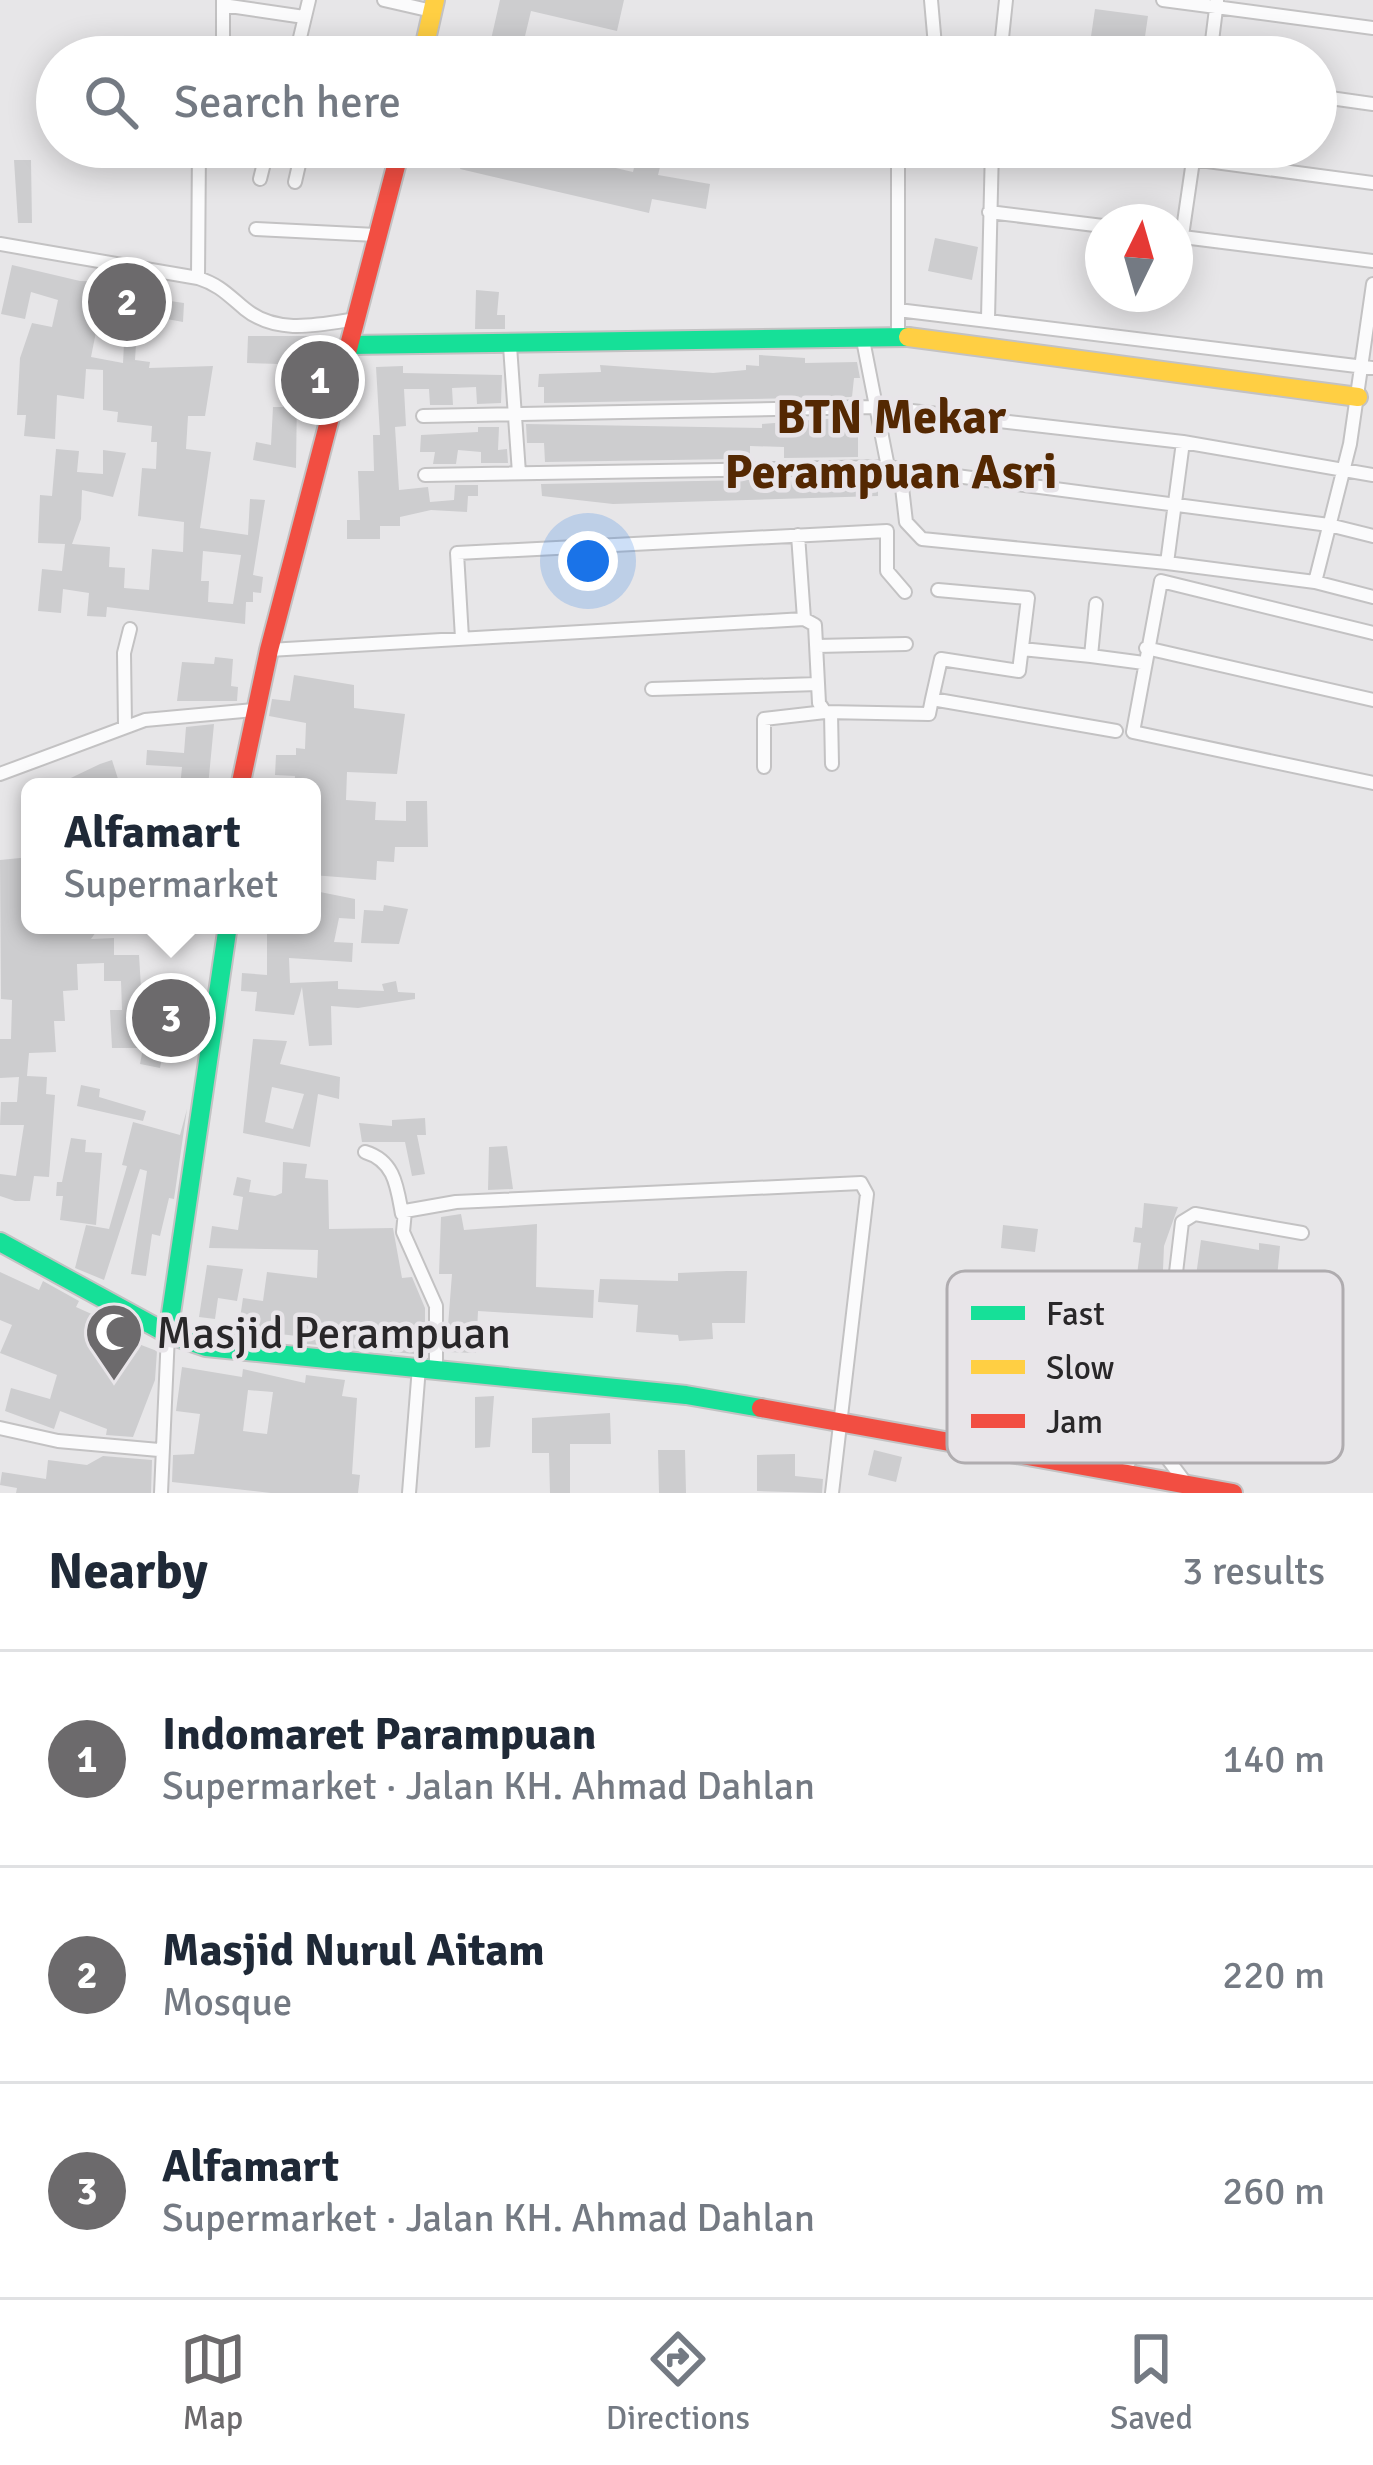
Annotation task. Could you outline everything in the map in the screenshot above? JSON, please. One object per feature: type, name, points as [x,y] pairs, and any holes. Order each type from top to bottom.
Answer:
[{"type":"street","points":[[300,36],[308,0]]},
{"type":"street","points":[[384,0],[434,5],[427,36]]},
{"type":"street","points":[[935,36],[933,6],[945,0]]},
{"type":"street","points":[[1003,36],[1006,0]]},
{"type":"street","points":[[1163,0],[1217,3],[1373,28]]},
{"type":"street","points":[[223,36],[223,2],[304,17]]},
{"type":"street","points":[[1213,36],[1217,3]]},
{"type":"street","points":[[1337,99],[1373,104]]},
{"type":"street","points":[[198,278],[199,168]]},
{"type":"street","points":[[260,179],[263,168]]},
{"type":"street","points":[[295,182],[298,168]]},
{"type":"street","points":[[242,778],[269,650],[395,168]]},
{"type":"street","points":[[898,168],[898,336]]},
{"type":"street","points":[[988,318],[991,168]]},
{"type":"street","points":[[1185,204],[1192,168]]},
{"type":"street","points":[[1287,168],[1373,183]]},
{"type":"street","points":[[989,212],[1085,224]]},
{"type":"street","points":[[256,229],[376,235]]},
{"type":"street","points":[[1193,238],[1373,261]]},
{"type":"street","points":[[0,244],[198,278],[224,288],[268,323],[287,327],[356,320]]},
{"type":"street","points":[[1315,582],[1367,368],[1373,284]]},
{"type":"street","points":[[898,310],[1367,368]]},
{"type":"street","points":[[862,335],[906,522],[922,539],[1167,562],[1315,582],[1373,597]]},
{"type":"street","points":[[350,345],[510,346],[898,336],[1358,397]]},
{"type":"street","points":[[510,346],[519,473]]},
{"type":"street","points":[[423,416],[877,407],[1184,442],[1373,475]]},
{"type":"street","points":[[1167,562],[1184,442]]},
{"type":"street","points":[[425,475],[894,468],[1329,525],[1373,536]]},
{"type":"street","points":[[461,638],[457,553],[887,531],[887,571],[905,592]]},
{"type":"street","points":[[798,535],[804,620]]},
{"type":"street","points":[[1373,633],[1170,580],[1157,587],[1136,736],[1373,783]]},
{"type":"street","points":[[764,767],[764,719],[828,712],[929,714],[941,659],[1019,671],[1028,598],[938,590]]},
{"type":"street","points":[[1091,656],[1096,604]]},
{"type":"street","points":[[269,650],[804,620],[815,625],[818,684],[828,712],[832,764]]},
{"type":"street","points":[[125,726],[123,668],[130,629]]},
{"type":"street","points":[[817,646],[906,644]]},
{"type":"street","points":[[1022,649],[1091,656],[1145,655],[1373,700]]},
{"type":"street","points":[[652,689],[818,684]]},
{"type":"street","points":[[932,699],[1116,731]]},
{"type":"street","points":[[0,774],[125,726],[184,713],[254,710]]},
{"type":"street","points":[[161,1493],[159,1450],[168,1334],[199,1150],[227,934]]},
{"type":"street","points":[[365,1153],[382,1157],[390,1167],[404,1232],[436,1306],[409,1493]]},
{"type":"street","points":[[402,1214],[456,1202],[862,1183],[866,1194],[832,1493]]},
{"type":"street","points":[[1178,1271],[1185,1217],[1195,1214],[1302,1233]]},
{"type":"street","points":[[0,1242],[168,1334],[206,1347],[686,1395],[947,1441]]},
{"type":"street","points":[[0,1428],[58,1441],[159,1450]]},
{"type":"street","points":[[1066,1463],[1233,1493]]},
{"type":"street","points":[[1121,1472],[1128,1463]]},
{"type":"street","points":[[1171,1463],[1186,1483]]},
{"type":"building","points":[[500,0],[624,0],[617,31],[531,11],[525,36],[492,36]]},
{"type":"building","points":[[1095,9],[1148,16],[1145,36],[1091,36]]},
{"type":"building","points":[[14,160],[31,160],[32,223],[18,223]]},
{"type":"building","points":[[616,168],[633,172],[634,168],[660,168],[658,175],[710,184],[706,209],[652,199],[649,213],[460,169]]},
{"type":"building","points":[[935,238],[978,247],[972,280],[928,271]]},
{"type":"building","points":[[12,265],[80,281],[111,282],[112,276],[152,286],[149,298],[184,303],[183,322],[145,315],[141,328],[137,327],[135,360],[150,362],[149,368],[213,366],[205,416],[188,416],[186,449],[211,452],[200,528],[248,535],[250,499],[265,500],[253,575],[263,577],[261,593],[253,592],[253,602],[246,602],[245,624],[107,607],[106,617],[87,616],[89,593],[63,589],[61,613],[38,611],[42,569],[62,571],[65,544],[38,543],[40,495],[52,496],[56,449],[79,451],[77,472],[103,474],[103,450],[126,453],[113,497],[82,490],[81,519],[72,544],[110,547],[109,567],[125,568],[124,588],[149,590],[152,549],[183,552],[184,522],[138,516],[142,468],[156,469],[157,442],[151,442],[152,426],[117,422],[118,412],[103,410],[103,370],[86,369],[84,399],[57,395],[55,439],[24,436],[26,415],[17,415],[20,358],[32,323],[52,327],[58,300],[31,292],[25,319],[1,314]],"holes":[[[99,317],[125,324],[123,363],[91,357]],[[203,551],[241,555],[233,604],[208,602],[209,581],[201,581]]]},
{"type":"building","points":[[476,290],[499,292],[497,315],[505,315],[505,329],[475,329]]},
{"type":"building","points":[[248,336],[309,336],[308,393],[297,394],[296,468],[253,460],[256,442],[271,445],[273,407],[283,407],[280,364],[247,363]]},
{"type":"building","points":[[759,355],[805,358],[805,363],[857,362],[860,378],[854,378],[852,397],[544,403],[544,387],[538,387],[539,374],[601,372],[600,365],[713,373],[746,370],[746,365],[759,366]]},
{"type":"building","points":[[403,366],[403,373],[502,375],[501,403],[477,404],[476,387],[452,388],[453,405],[430,405],[429,389],[404,389],[406,426],[395,427],[399,490],[428,487],[430,502],[454,500],[455,485],[478,485],[478,496],[468,496],[467,512],[431,510],[400,517],[400,526],[380,526],[380,539],[347,539],[347,520],[360,520],[358,471],[374,471],[373,435],[380,435],[376,367]]},
{"type":"building","points":[[838,418],[838,423],[858,422],[858,457],[784,458],[784,447],[750,446],[750,455],[734,454],[734,459],[545,462],[544,443],[527,443],[526,424],[762,428],[762,424]]},
{"type":"building","points":[[478,427],[499,427],[498,450],[507,449],[508,463],[481,463],[481,452],[458,450],[456,464],[433,464],[435,452],[420,452],[421,435],[478,432]]},
{"type":"building","points":[[878,482],[878,496],[613,504],[542,496],[541,484]]},
{"type":"building","points":[[215,657],[233,659],[231,686],[238,687],[237,701],[177,701],[182,662],[214,664]]},
{"type":"building","points":[[294,675],[354,685],[354,708],[405,714],[397,774],[347,772],[346,800],[376,802],[375,820],[406,821],[406,801],[427,801],[428,847],[395,847],[394,862],[377,861],[376,880],[321,876],[321,778],[275,775],[276,755],[296,755],[296,748],[305,749],[306,723],[269,716],[272,699],[290,701]]},
{"type":"building","points":[[214,724],[209,778],[181,778],[182,767],[146,765],[147,750],[184,753],[186,727]]},
{"type":"building","points":[[112,760],[118,778],[71,778]]},
{"type":"building","points":[[21,858],[21,934],[114,938],[114,955],[139,955],[142,1004],[183,1005],[183,1019],[189,1019],[188,1044],[165,1043],[160,1068],[140,1064],[143,1048],[112,1048],[110,1010],[122,1010],[121,981],[104,981],[104,963],[77,964],[78,990],[63,991],[65,1021],[54,1021],[56,1052],[29,1053],[27,1076],[47,1077],[46,1094],[55,1095],[49,1177],[34,1176],[30,1201],[0,1196],[0,1174],[16,1176],[24,1125],[0,1125],[1,1102],[17,1102],[19,1077],[0,1078],[0,1039],[11,1039],[12,1000],[1,999],[0,860]]},
{"type":"building","points":[[321,892],[355,899],[355,919],[339,918],[334,942],[353,943],[352,962],[289,958],[290,983],[338,981],[338,989],[384,991],[382,984],[396,981],[398,992],[415,993],[415,999],[358,1008],[331,1006],[332,1045],[309,1046],[302,987],[294,1015],[255,1011],[257,992],[241,991],[242,973],[267,975],[267,934],[321,934]]},
{"type":"building","points":[[384,905],[408,909],[399,944],[361,943],[364,910],[383,911]]},
{"type":"building","points":[[253,1039],[287,1041],[280,1064],[340,1077],[339,1099],[318,1094],[310,1147],[243,1133]],"holes":[[[272,1087],[304,1094],[293,1129],[265,1122]]]},
{"type":"building","points":[[81,1085],[100,1089],[99,1097],[146,1111],[143,1121],[77,1106]]},
{"type":"building","points":[[187,1109],[174,1199],[169,1198],[160,1236],[152,1234],[146,1276],[131,1274],[147,1171],[140,1169],[104,1280],[75,1268],[86,1225],[109,1229],[127,1166],[122,1165],[133,1122],[180,1135]]},
{"type":"building","points":[[425,1118],[426,1135],[417,1135],[425,1174],[412,1176],[405,1142],[362,1142],[359,1123],[392,1126],[392,1120]]},
{"type":"building","points":[[71,1138],[86,1140],[85,1152],[102,1153],[96,1225],[60,1220],[63,1196],[56,1196],[57,1182],[62,1182]]},
{"type":"building","points":[[507,1146],[513,1189],[488,1190],[489,1147]]},
{"type":"building","points":[[283,1162],[307,1164],[305,1178],[328,1180],[329,1229],[393,1228],[402,1278],[412,1277],[425,1308],[425,1355],[297,1343],[297,1336],[262,1332],[262,1339],[225,1335],[226,1324],[239,1325],[243,1298],[263,1301],[267,1272],[317,1278],[318,1250],[209,1248],[212,1226],[238,1230],[243,1197],[233,1195],[237,1177],[251,1180],[249,1192],[275,1196],[282,1193]]},
{"type":"building","points":[[1144,1203],[1178,1207],[1164,1246],[1163,1271],[1138,1271],[1141,1243],[1133,1242],[1135,1227],[1142,1228]]},
{"type":"building","points":[[461,1214],[464,1230],[537,1224],[536,1287],[594,1290],[593,1318],[478,1311],[476,1353],[446,1352],[452,1274],[439,1274],[441,1217]]},
{"type":"building","points":[[1003,1225],[1038,1229],[1035,1252],[1001,1248]]},
{"type":"building","points":[[1201,1240],[1259,1250],[1259,1243],[1280,1246],[1278,1271],[1197,1271]]},
{"type":"building","points":[[207,1265],[243,1269],[237,1301],[218,1298],[215,1319],[199,1317]]},
{"type":"building","points":[[747,1271],[745,1323],[712,1323],[713,1339],[679,1341],[678,1335],[636,1332],[638,1305],[598,1302],[600,1279],[678,1281],[678,1273]]},
{"type":"building","points":[[0,1272],[39,1290],[43,1281],[96,1316],[91,1326],[157,1351],[155,1380],[133,1437],[106,1435],[107,1429],[60,1411],[54,1429],[5,1411],[11,1388],[50,1399],[57,1375],[0,1353],[12,1325],[0,1320]]},
{"type":"building","points":[[182,1367],[242,1377],[243,1369],[305,1383],[306,1375],[345,1380],[342,1396],[357,1398],[352,1474],[360,1475],[358,1493],[271,1493],[172,1482],[173,1455],[194,1454],[200,1414],[176,1411]],"holes":[[[248,1390],[273,1392],[267,1434],[243,1431]]]},
{"type":"building","points":[[494,1396],[490,1447],[475,1448],[475,1397]]},
{"type":"building","points":[[610,1413],[611,1444],[570,1444],[570,1493],[550,1493],[549,1453],[532,1453],[532,1418]]},
{"type":"building","points":[[658,1450],[685,1450],[686,1493],[659,1493]]},
{"type":"building","points":[[874,1450],[902,1457],[896,1482],[868,1475]]},
{"type":"building","points":[[795,1454],[795,1476],[823,1479],[822,1493],[757,1491],[757,1455]]},
{"type":"building","points":[[103,1456],[152,1460],[151,1493],[16,1493],[17,1488],[0,1485],[2,1472],[46,1479],[48,1460],[87,1465]]},
{"type":"traffic: fast","points":[[350,345],[908,337]]},
{"type":"traffic: fast","points":[[168,1334],[227,934]]},
{"type":"traffic: fast","points":[[0,1242],[168,1334],[206,1347],[686,1395],[761,1408]]},
{"type":"traffic: slow","points":[[427,36],[435,0]]},
{"type":"traffic: slow","points":[[908,337],[1358,397]]},
{"type":"traffic: jam","points":[[242,778],[269,650],[395,168]]},
{"type":"traffic: jam","points":[[761,1408],[947,1441]]},
{"type":"traffic: jam","points":[[1066,1463],[1233,1493]]},
{"type":"place","name":"Masjid Nurul Aitam","points":[[127,302]]},
{"type":"place","name":"Indomaret Parampuan","points":[[320,380]]},
{"type":"place","name":"Alfamart","points":[[171,1018]]},
{"type":"place","name":"Masjid Perampuan","points":[[114,1383]]},
{"type":"district","name":"BTN Mekar Perampuan Asri","points":[[891,444]]}]
